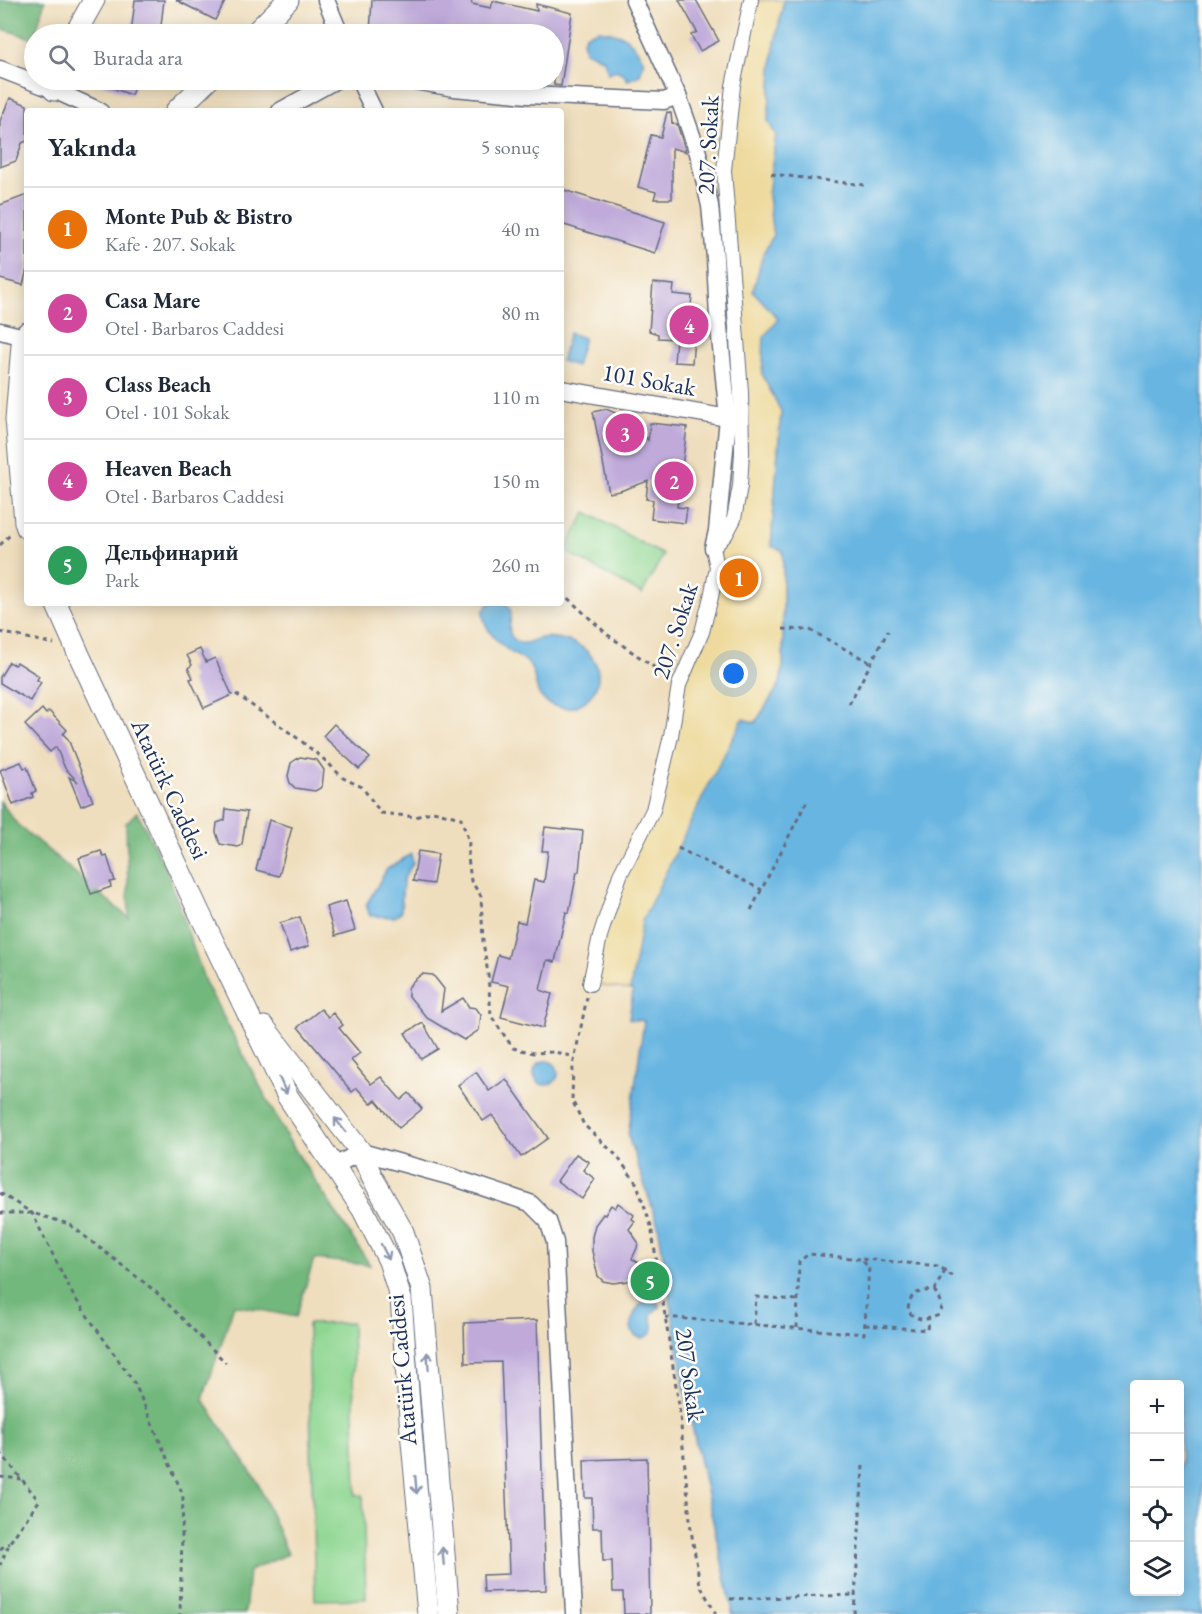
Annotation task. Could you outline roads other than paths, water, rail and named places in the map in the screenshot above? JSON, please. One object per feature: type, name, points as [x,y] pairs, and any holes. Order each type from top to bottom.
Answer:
[{"type":"street","points":[[81,24],[94,0]]},
{"type":"street","points":[[327,0],[336,24]]},
{"type":"street","points":[[634,0],[678,96],[698,153],[711,206],[718,317],[728,418],[717,531],[713,548]]},
{"type":"street","name":"207. Sokak","points":[[590,984],[600,936],[620,875],[653,810],[671,736],[680,685],[702,632],[711,597],[717,567],[713,548],[726,534],[734,519],[740,486],[741,392],[724,170],[732,86],[751,0]]},
{"type":"street","points":[[262,24],[278,3]]},
{"type":"street","points":[[0,69],[24,76]]},
{"type":"street","points":[[64,90],[95,108]]},
{"type":"street","points":[[180,108],[198,90]]},
{"type":"street","points":[[285,108],[318,90]]},
{"type":"street","points":[[364,90],[373,108]]},
{"type":"street","points":[[475,90],[527,95],[664,101],[678,96]]},
{"type":"street","points":[[0,331],[24,335]]},
{"type":"street","points":[[24,340],[16,419],[24,511]]},
{"type":"street","name":"101 Sokak","points":[[564,389],[728,418]]},
{"type":"street","name":"Atatürk Caddesi","points":[[57,606],[288,1097],[363,1210],[389,1261],[401,1299],[428,1614]]},
{"type":"street","name":"Atatürk Caddesi","points":[[240,995],[361,1152],[372,1177],[403,1232],[423,1289],[449,1614]]},
{"type":"street","points":[[334,1166],[361,1152],[452,1177],[530,1203],[548,1221],[555,1242],[574,1613]]},
{"type":"water","points":[[784,0],[1202,0],[1202,1614],[732,1614],[687,1403],[658,1225],[628,1136],[644,1021],[629,1019],[633,991],[630,990],[642,921],[743,719],[755,723],[780,684],[783,665],[783,551],[771,546],[781,411],[762,374],[764,337],[778,319],[753,291],[763,254],[773,236],[768,195],[776,135],[768,121],[774,48]]},
{"type":"water","points":[[598,30],[621,35],[631,42],[644,61],[640,75],[628,80],[616,70],[608,73],[604,60],[585,51],[583,41],[585,35]]},
{"type":"water","points":[[569,333],[584,338],[576,366],[564,362],[564,350]]},
{"type":"water","points":[[487,606],[508,606],[511,613],[511,636],[519,642],[554,638],[568,641],[587,651],[596,666],[598,676],[592,694],[576,706],[566,708],[555,706],[541,698],[531,667],[499,642],[489,631],[483,612]]},
{"type":"water","points":[[411,854],[413,863],[403,880],[401,912],[395,917],[370,916],[366,905],[387,869]]},
{"type":"water","points":[[546,1061],[551,1062],[557,1068],[557,1078],[551,1084],[546,1085],[541,1084],[535,1078],[534,1073],[535,1068],[541,1062]]},
{"type":"water","points":[[647,1300],[653,1300],[658,1303],[659,1307],[651,1314],[652,1331],[648,1336],[642,1338],[634,1334],[631,1325],[634,1315]]},
{"type":"place","name":"Heaven Beach","points":[[689,325]]},
{"type":"place","name":"Class Beach","points":[[625,433]]},
{"type":"place","name":"Casa Mare","points":[[674,481]]},
{"type":"place","name":"Monte Pub & Bistro","points":[[739,578]]},
{"type":"place","name":"Дельфинарий","points":[[650,1281]]}]
